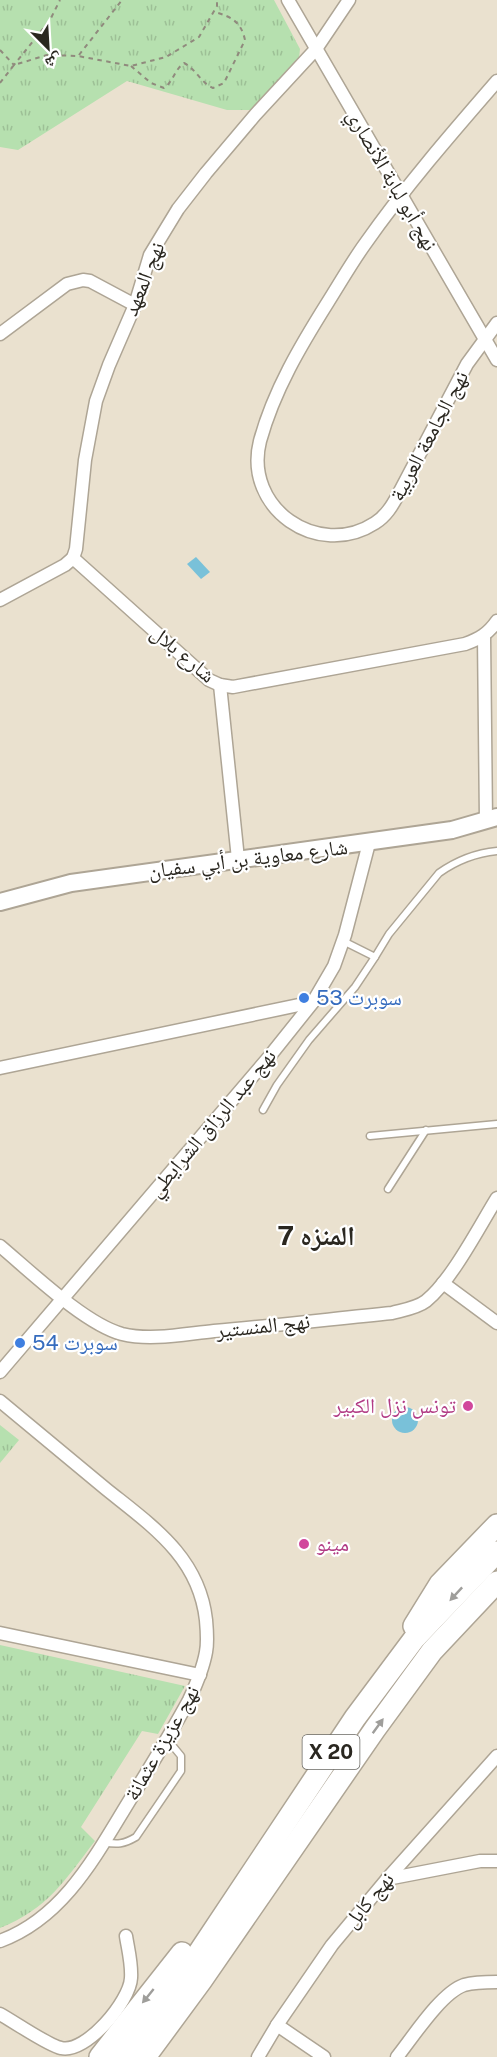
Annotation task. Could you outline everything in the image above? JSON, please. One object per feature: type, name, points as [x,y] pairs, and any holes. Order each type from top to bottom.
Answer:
[{"type":"highway","points":[[355,1718],[440,1584],[497,1525]]},
{"type":"highway","name":"X 20","points":[[145,2057],[334,1748],[414,1639],[497,1552]]},
{"type":"highway","name":"X 20","points":[[123,2057],[194,1975],[352,1764],[432,1651],[497,1582]]},
{"type":"highway","points":[[100,2057],[176,1961],[255,1844],[334,1748]]},
{"type":"highway","points":[[163,2057],[296,1866],[352,1764]]},
{"type":"main road","name":"شارع معاوية بن أبي سفيان","points":[[0,902],[71,883],[369,843],[452,830],[492,819]]},
{"type":"street","name":"نهج أبو لبابة الأنصاري","points":[[288,0],[497,360]]},
{"type":"street","name":"نهج المعهد","points":[[73,558],[76,549],[85,460],[96,401],[135,305],[150,255],[178,209],[255,115],[316,49],[349,0]]},
{"type":"street","name":"نهج الجامعة العربية","points":[[497,81],[400,196],[364,245],[295,357],[274,400],[260,443],[259,475],[268,500],[283,518],[307,530],[331,536],[358,532],[376,523],[387,513],[467,364],[497,323]]},
{"type":"street","points":[[0,334],[67,284],[76,281],[90,281],[135,305]]},
{"type":"street","points":[[0,600],[65,565],[73,558]]},
{"type":"street","name":"شارع بلال","points":[[73,558],[209,680],[220,686],[233,687],[346,668],[465,644],[484,636],[497,621]]},
{"type":"street","points":[[484,636],[492,819]]},
{"type":"street","points":[[220,686],[238,859]]},
{"type":"street","name":"نهج عبد الرزاق الشرايطي","points":[[0,1372],[313,1002],[334,966],[343,941],[369,843]]},
{"type":"street","points":[[0,1068],[313,1002]]},
{"type":"street","name":"نهج المنستير","points":[[0,1246],[63,1299],[101,1325],[122,1334],[142,1337],[392,1313],[425,1302],[443,1283],[497,1198]]},
{"type":"street","points":[[443,1283],[497,1323]]},
{"type":"street","name":"نهج عزيزة عثمانة","points":[[0,1401],[157,1530],[181,1556],[194,1577],[204,1601],[207,1631],[206,1652],[200,1675],[189,1700],[85,1873],[63,1900],[35,1923],[0,1941]]},
{"type":"street","points":[[0,1633],[200,1675]]},
{"type":"street","name":"نهج كابل","points":[[258,2057],[332,1945],[387,1879],[497,1756]]},
{"type":"street","points":[[387,1879],[480,1861],[497,1861]]},
{"type":"street","points":[[0,2014],[70,2053],[84,2043],[117,2009],[127,1995],[131,1978],[126,1936]]},
{"type":"street","points":[[397,2057],[446,1996],[463,1986],[497,1982]]},
{"type":"street","points":[[277,2025],[324,2057]]},
{"type":"lane","points":[[263,1110],[309,1040],[355,987],[389,934],[439,873],[474,855],[497,851]]},
{"type":"lane","points":[[343,941],[375,957]]},
{"type":"lane","points":[[370,1136],[497,1124]]},
{"type":"lane","points":[[388,1189],[426,1130]]},
{"type":"lane","points":[[104,1842],[117,1845],[128,1843],[136,1838],[180,1771],[181,1756],[167,1739]]},
{"type":"path","points":[[0,83],[50,20],[60,0]]},
{"type":"path","points":[[78,56],[122,0]]},
{"type":"path","points":[[14,65],[48,55],[78,56],[131,66],[166,57],[199,37],[214,11],[217,0]]},
{"type":"path","points":[[131,66],[158,87],[167,86],[184,63],[189,65],[207,85],[213,88],[224,83],[245,40],[240,24],[232,17],[214,11]]},
{"type":"path","points":[[0,50],[14,65]]},
{"type":"green space","points":[[0,0],[274,0],[300,49],[298,67],[259,110],[227,110],[127,81],[18,150],[0,147]]},
{"type":"green space","points":[[0,1425],[19,1440],[0,1463]]},
{"type":"green space","points":[[0,1645],[185,1686],[158,1734],[142,1731],[81,1827],[95,1841],[74,1869],[54,1892],[31,1912],[0,1928]]},
{"type":"water","points":[[196,557],[210,572],[201,579],[187,564]]},
{"type":"water","points":[[405,1407],[414,1411],[418,1420],[414,1429],[405,1433],[396,1429],[392,1420],[396,1411]]},
{"type":"place","name":"سوبرت 53","points":[[304,998]]},
{"type":"place","name":"سوبرت 54","points":[[20,1343]]},
{"type":"place","name":"تونس نزل الكبير","points":[[468,1406]]},
{"type":"place","name":"مينو","points":[[304,1544]]},
{"type":"district","name":"المنزه 7","points":[[316,1236]]}]
